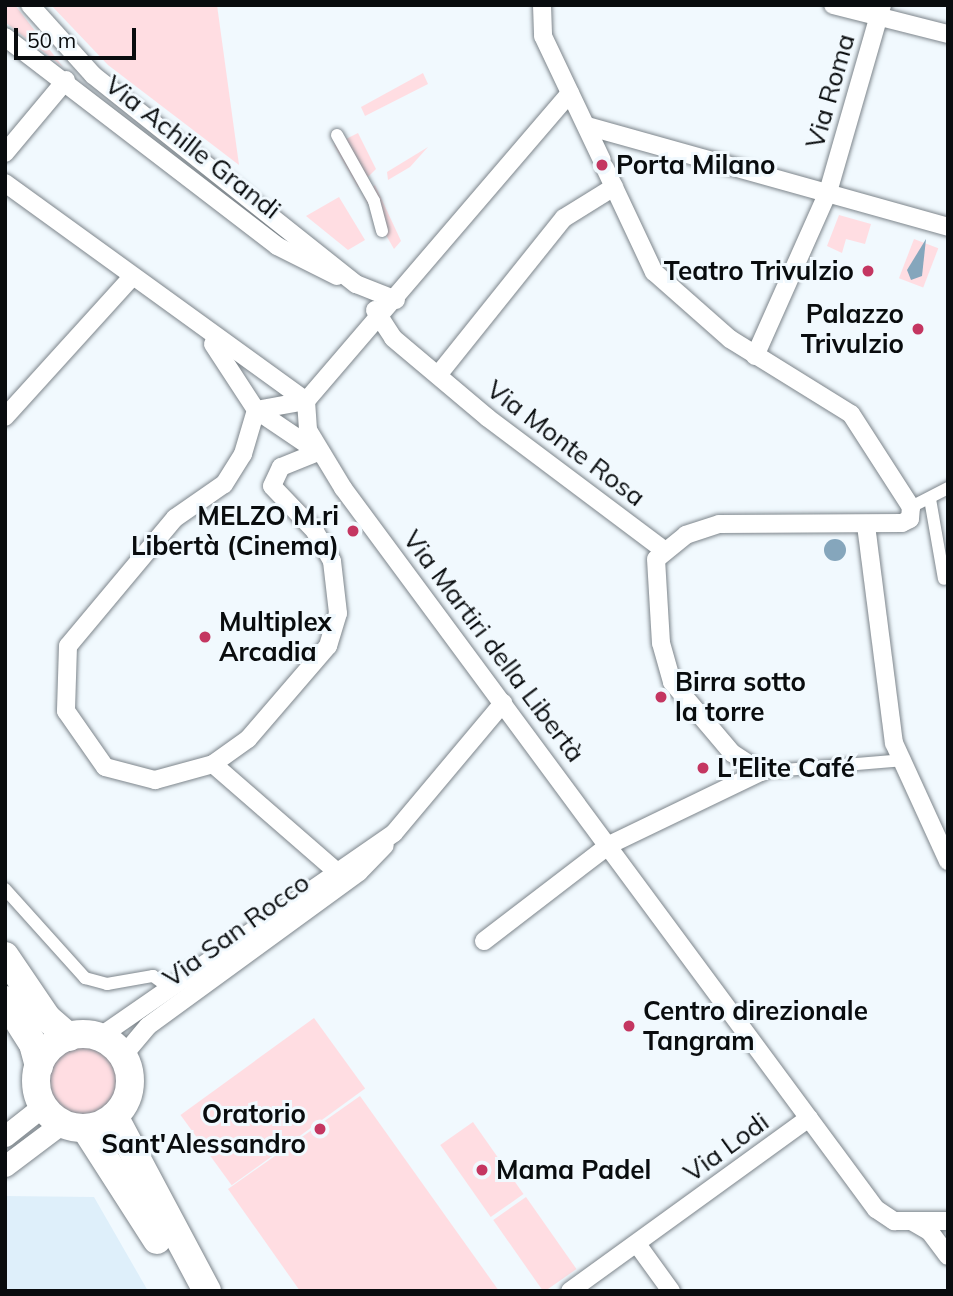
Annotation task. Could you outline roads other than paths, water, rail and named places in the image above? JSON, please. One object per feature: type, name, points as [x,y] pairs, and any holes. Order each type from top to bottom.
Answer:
[{"type":"main road","points":[[5,956],[47,1018],[69,1037]]},
{"type":"main road","points":[[5,1000],[39,1066]]},
{"type":"main road","points":[[114,1116],[128,1091],[122,1057],[98,1038],[69,1037],[53,1045],[39,1066],[36,1090],[64,1119],[187,1291]]},
{"type":"main road","points":[[64,1119],[114,1116]]},
{"type":"main road","points":[[114,1116],[207,1291]]},
{"type":"street","points":[[30,5],[93,75],[362,288],[396,300]]},
{"type":"street","points":[[542,5],[543,36],[654,272],[755,356],[857,419],[910,513]]},
{"type":"street","points":[[833,5],[880,11],[948,34]]},
{"type":"street","name":"Via Roma","points":[[755,356],[828,192],[880,11]]},
{"type":"street","name":"Via Achille Grandi","points":[[5,37],[66,80],[277,246],[362,288]]},
{"type":"street","points":[[5,153],[66,80]]},
{"type":"street","points":[[256,410],[306,401],[379,320],[570,93]]},
{"type":"street","points":[[587,126],[948,227]]},
{"type":"street","points":[[337,135],[374,201],[382,231]]},
{"type":"street","points":[[5,183],[193,324],[306,401]]},
{"type":"street","points":[[438,375],[564,218],[614,187]]},
{"type":"street","points":[[5,417],[132,277]]},
{"type":"street","points":[[362,288],[379,320]]},
{"type":"street","name":"Via Monte Rosa","points":[[379,320],[438,375],[664,550]]},
{"type":"street","points":[[193,324],[231,367],[256,410],[318,452]]},
{"type":"street","name":"Via Martiri della Libertà","points":[[306,401],[318,452],[878,1213],[913,1222]]},
{"type":"street","points":[[256,410],[228,479],[174,518],[74,633],[64,669],[66,711],[105,767],[155,780],[213,764],[273,712],[334,631],[339,600],[332,561],[319,536],[272,486],[281,467],[318,452]]},
{"type":"street","points":[[761,772],[732,753],[672,682],[653,569],[664,550],[719,524],[805,527],[866,525],[910,513],[948,488]]},
{"type":"street","points":[[930,499],[944,579]]},
{"type":"street","points":[[866,525],[893,738],[948,861]]},
{"type":"street","name":"Via San Rocco","points":[[122,1057],[156,1020],[394,833],[503,702]]},
{"type":"street","points":[[484,941],[609,845],[761,772],[905,760]]},
{"type":"street","name":"Via San Rocco","points":[[213,764],[341,875]]},
{"type":"street","name":"Via San Rocco","points":[[98,1038],[161,990],[341,875]]},
{"type":"street","name":"Via San Rocco","points":[[5,889],[63,956],[95,983],[153,975],[161,990],[156,1020]]},
{"type":"street","name":"Via Lodi","points":[[570,1291],[809,1118]]},
{"type":"street","points":[[5,1136],[64,1119]]},
{"type":"street","points":[[5,1166],[64,1119]]},
{"type":"street","points":[[913,1222],[948,1221]]},
{"type":"street","points":[[913,1222],[947,1254]]},
{"type":"street","points":[[947,1254],[948,1230]]},
{"type":"street","points":[[637,1244],[671,1291]]},
{"type":"water","points":[[926,239],[922,276],[911,280],[907,270]]},
{"type":"water","points":[[835,539],[843,542],[846,550],[843,558],[835,561],[827,558],[824,550],[827,542]]},
{"type":"place","name":"Porta Milano","points":[[602,165]]},
{"type":"place","name":"Teatro Trivulzio","points":[[868,271]]},
{"type":"place","name":"Palazzo Trivulzio","points":[[918,329]]},
{"type":"place","name":"MELZO M.ri Libertà (Cinema)","points":[[353,531]]},
{"type":"place","name":"Multiplex Arcadia","points":[[205,637]]},
{"type":"place","name":"Birra sotto la torre","points":[[661,697]]},
{"type":"place","name":"L'Elite Café","points":[[703,768]]},
{"type":"place","name":"Centro direzionale Tangram","points":[[629,1026]]},
{"type":"place","name":"Oratorio Sant'Alessandro","points":[[320,1129]]},
{"type":"place","name":"Mama Padel","points":[[482,1170]]}]
